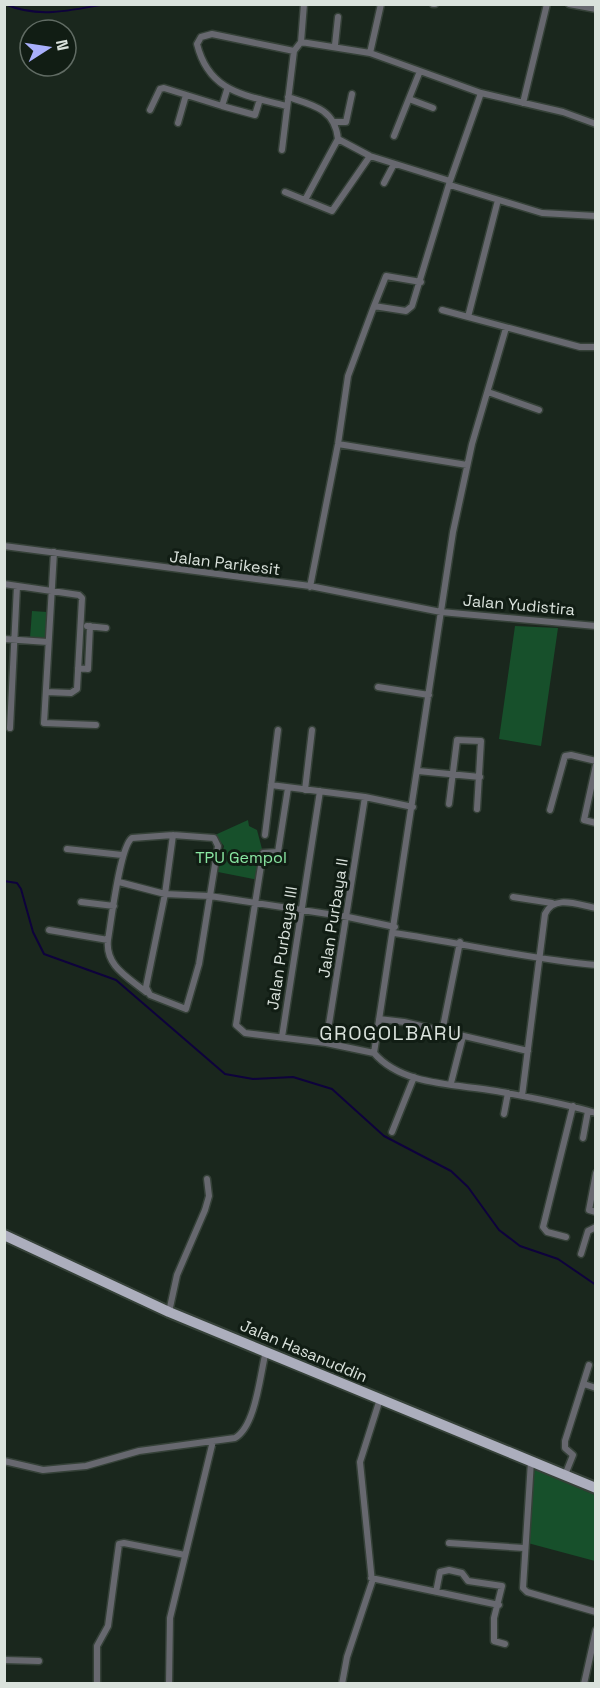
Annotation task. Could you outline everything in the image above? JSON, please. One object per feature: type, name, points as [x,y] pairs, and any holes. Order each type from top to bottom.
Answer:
[{"type":"main road","name":"Jalan Hasanuddin","points":[[4,1235],[167,1311],[596,1488]]},
{"type":"street","points":[[282,150],[294,51],[301,42],[304,4]]},
{"type":"street","points":[[370,53],[381,4]]},
{"type":"street","points":[[523,102],[547,4]]},
{"type":"street","points":[[569,4],[596,9]]},
{"type":"street","points":[[335,45],[338,17]]},
{"type":"street","points":[[286,106],[227,90],[206,66],[197,44],[201,37],[219,35],[294,51]]},
{"type":"street","points":[[301,42],[335,45],[370,53],[481,93],[563,112],[596,124]]},
{"type":"street","points":[[394,136],[420,71]]},
{"type":"street","points":[[150,110],[162,88],[255,115],[260,99]]},
{"type":"street","points":[[222,106],[227,90]]},
{"type":"street","points":[[374,306],[403,311],[410,309],[421,282],[450,183],[481,93]]},
{"type":"street","points":[[334,122],[345,122],[352,94]]},
{"type":"street","points":[[178,123],[186,95]]},
{"type":"street","points":[[288,97],[318,106],[334,122],[338,139],[305,200]]},
{"type":"street","points":[[409,99],[433,108]]},
{"type":"street","points":[[338,139],[370,156],[498,200],[553,214],[596,216]]},
{"type":"street","points":[[285,192],[334,210],[370,156]]},
{"type":"street","points":[[384,183],[394,164]]},
{"type":"street","points":[[468,316],[498,200]]},
{"type":"street","points":[[310,587],[338,444],[348,376],[386,276],[421,282]]},
{"type":"street","points":[[442,310],[580,347],[595,348]]},
{"type":"street","points":[[374,1053],[453,532],[467,465],[506,328]]},
{"type":"street","points":[[488,392],[539,410]]},
{"type":"street","points":[[338,444],[467,465]]},
{"type":"street","name":"Jalan Parikesit","points":[[4,546],[131,565],[310,587],[441,612]]},
{"type":"street","points":[[54,552],[44,723],[96,725]]},
{"type":"street","points":[[4,584],[80,595],[77,689],[71,693],[46,692]]},
{"type":"street","points":[[10,728],[17,585]]},
{"type":"street","name":"Jalan Yudistira","points":[[441,612],[596,626]]},
{"type":"street","points":[[80,625],[106,627]]},
{"type":"street","points":[[78,668],[88,669],[90,626]]},
{"type":"street","points":[[4,639],[48,642]]},
{"type":"street","points":[[378,687],[429,695]]},
{"type":"street","points":[[265,835],[278,730]]},
{"type":"street","points":[[305,790],[312,730]]},
{"type":"street","points":[[449,804],[455,744],[462,738],[482,742],[477,809]]},
{"type":"street","points":[[550,810],[565,756],[571,755],[596,761]]},
{"type":"street","points":[[596,765],[584,820],[596,823]]},
{"type":"street","points":[[418,771],[480,777]]},
{"type":"street","points":[[271,785],[365,797],[413,807]]},
{"type":"street","points":[[288,788],[278,852],[263,853],[236,1020],[237,1027],[244,1033],[326,1043],[374,1053],[389,1066],[414,1077],[434,1082],[508,1093],[592,1112],[583,1138]]},
{"type":"street","name":"Jalan Purbaya III","points":[[282,1037],[320,791]]},
{"type":"street","name":"Jalan Purbaya II","points":[[326,1043],[348,917],[365,797]]},
{"type":"street","points":[[146,992],[165,894],[173,835]]},
{"type":"street","points":[[173,835],[217,841],[200,964],[187,1006],[182,1009],[146,992],[112,964],[107,951],[108,940],[122,855],[127,841],[132,838],[173,835]]},
{"type":"street","points":[[67,849],[122,855]]},
{"type":"street","points":[[119,882],[165,894],[210,896],[348,917],[394,930],[538,960],[596,966]]},
{"type":"street","points":[[513,897],[596,908]]},
{"type":"street","points":[[81,902],[114,906]]},
{"type":"street","points":[[522,1096],[545,914],[552,903]]},
{"type":"street","points":[[49,930],[108,940]]},
{"type":"street","points":[[442,1032],[460,942]]},
{"type":"street","points":[[379,1019],[528,1051]]},
{"type":"street","points":[[451,1083],[463,1036]]},
{"type":"street","points":[[392,1132],[414,1077]]},
{"type":"street","points":[[504,1114],[508,1093]]},
{"type":"street","points":[[566,1237],[547,1232],[543,1227],[573,1106]]},
{"type":"street","points":[[596,1173],[589,1210],[596,1212]]},
{"type":"street","points":[[167,1311],[177,1275],[205,1210],[209,1196],[207,1179]]},
{"type":"street","points":[[580,1254],[588,1231],[596,1227]]},
{"type":"street","points":[[4,1461],[43,1470],[86,1466],[127,1453],[235,1438],[247,1427],[267,1351]]},
{"type":"street","points":[[565,1475],[573,1455],[565,1448],[565,1441],[585,1384],[589,1365]]},
{"type":"street","points":[[585,1384],[596,1388]]},
{"type":"street","points":[[342,1683],[347,1657],[364,1612],[371,1578],[360,1462],[380,1399]]},
{"type":"street","points":[[169,1683],[170,1618],[213,1441]]},
{"type":"street","points":[[531,1461],[524,1548],[525,1591],[596,1612]]},
{"type":"street","points":[[97,1683],[97,1646],[108,1626],[119,1544],[124,1543],[185,1555]]},
{"type":"street","points":[[449,1543],[524,1548]]},
{"type":"street","points":[[436,1592],[440,1572],[449,1570],[462,1573],[468,1581],[502,1586],[494,1618],[493,1638],[497,1643],[505,1644]]},
{"type":"street","points":[[371,1578],[499,1605]]},
{"type":"street","points":[[584,1683],[596,1630]]},
{"type":"street","points":[[4,1660],[39,1660]]},
{"type":"green space","points":[[32,611],[47,612],[45,639],[30,638]]},
{"type":"green space","points":[[515,626],[558,628],[541,746],[499,739]]},
{"type":"green space","name":"TPU Gempol","points":[[248,820],[249,826],[257,830],[262,849],[258,880],[218,872],[224,846],[215,835]]},
{"type":"green space","points":[[531,1468],[595,1495],[595,1561],[524,1542]]},
{"type":"waterway","points":[[5,4],[18,9],[43,12],[68,11],[106,4]]},
{"type":"waterway","points":[[131,4],[189,4]]},
{"type":"waterway","points":[[4,881],[17,883],[21,889],[33,932],[44,954],[116,980],[225,1074],[253,1079],[293,1077],[332,1089],[384,1136],[451,1171],[468,1187],[499,1230],[520,1246],[558,1259],[596,1285]]},
{"type":"district","name":"GROGOLBARU","points":[[391,1033]]}]
